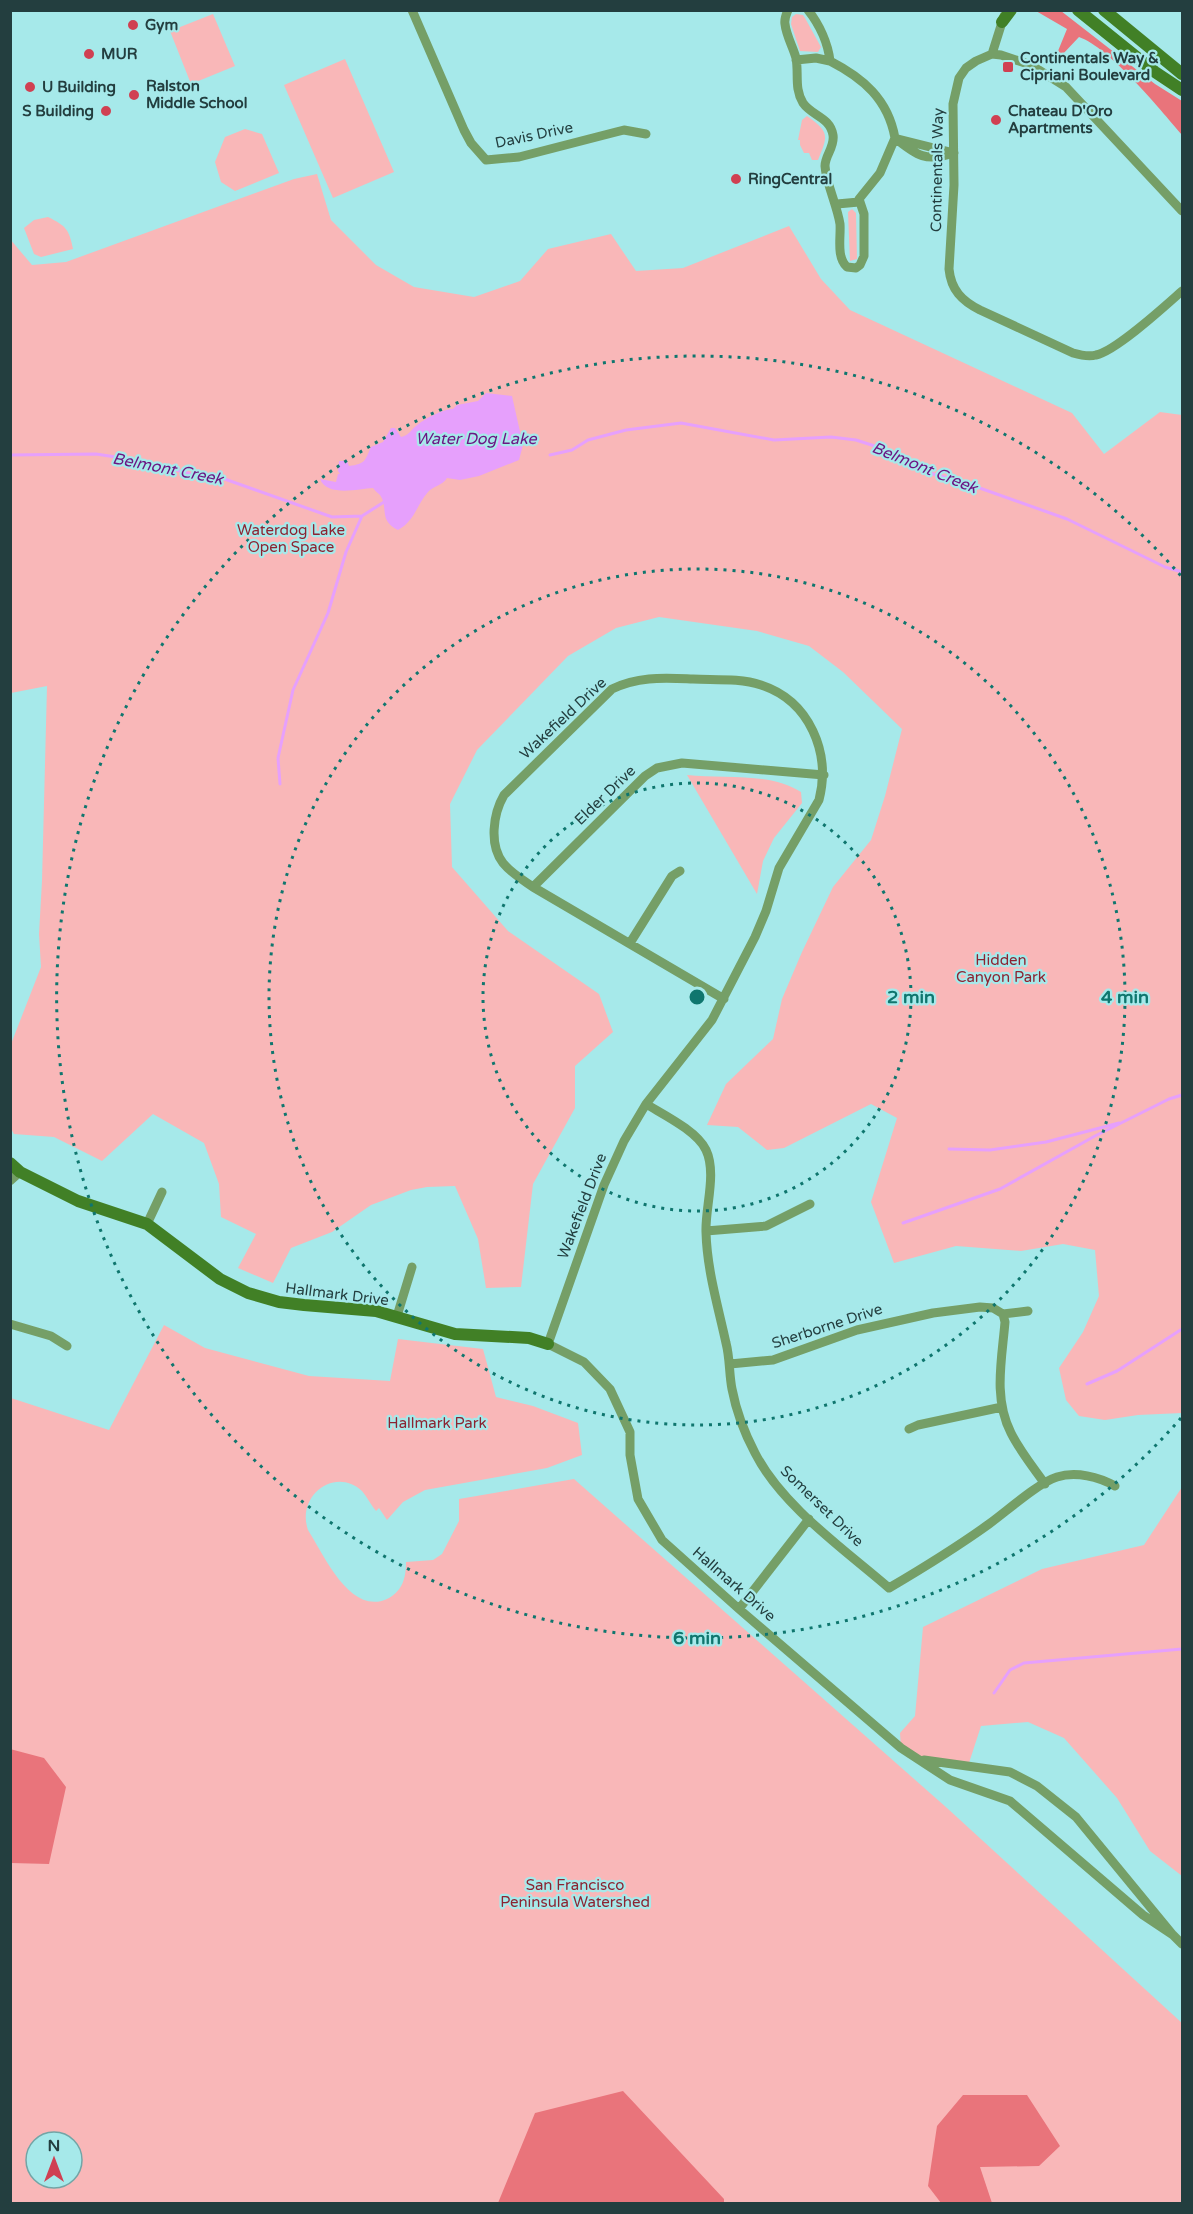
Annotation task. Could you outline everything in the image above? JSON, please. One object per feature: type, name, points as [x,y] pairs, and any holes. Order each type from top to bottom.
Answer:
[{"type":"street","name":"Davis Drive","points":[[412,10],[464,130],[471,143],[486,160],[519,157],[624,130],[646,134]]},
{"type":"street","points":[[788,10],[785,25],[796,60],[796,84],[801,100],[809,110],[827,122],[832,132],[833,141],[825,164],[837,204],[841,259],[847,267],[856,268],[864,256],[864,214],[859,202],[860,197],[880,173],[895,138],[891,122],[864,81],[830,61],[816,58],[796,60]]},
{"type":"street","points":[[808,10],[823,36],[830,61]]},
{"type":"street","points":[[1011,10],[1003,14],[992,54],[1011,57],[1031,65],[1066,87],[1182,211]]},
{"type":"street","points":[[1078,10],[1155,72],[1182,90]]},
{"type":"street","points":[[1104,10],[1182,74]]},
{"type":"street","name":"Continentals Way","points":[[992,54],[966,68],[959,78],[953,104],[954,153],[949,269],[950,283],[957,295],[970,305],[1073,353],[1088,356],[1103,353],[1141,326],[1182,291]]},
{"type":"street","points":[[895,138],[910,150],[934,159],[954,153]]},
{"type":"street","points":[[837,204],[859,202]]},
{"type":"street","name":"Wakefield Drive","points":[[548,1344],[604,1185],[624,1141],[646,1104],[712,1020],[724,999],[766,911],[779,868],[819,800],[824,775],[821,751],[812,727],[793,703],[777,692],[761,685],[742,681],[653,678],[626,682],[612,689],[511,787],[500,802],[495,822],[497,850],[503,862],[533,887],[724,999]]},
{"type":"street","name":"Elder Drive","points":[[533,887],[645,776],[657,768],[682,763],[824,775]]},
{"type":"street","points":[[630,943],[672,876],[680,871]]},
{"type":"street","name":"Somerset Drive","points":[[646,1104],[696,1136],[707,1151],[711,1179],[706,1231],[711,1280],[730,1364],[732,1391],[748,1437],[768,1476],[809,1519],[889,1588],[980,1530],[1045,1484]]},
{"type":"street","name":"Hallmark Drive","points":[[10,1163],[15,1177],[147,1224],[220,1279],[248,1293],[279,1302],[376,1311],[455,1334],[529,1338],[548,1344],[584,1362],[610,1389],[630,1432],[630,1455],[638,1499],[662,1540],[901,1748],[950,1780],[1010,1801],[1143,1916],[1173,1935]]},
{"type":"street","points":[[147,1224],[162,1192]]},
{"type":"street","points":[[706,1231],[766,1226],[810,1204]]},
{"type":"street","points":[[397,1316],[412,1268]]},
{"type":"street","name":"Sherborne Drive","points":[[730,1364],[773,1360],[857,1330],[933,1312],[980,1307],[993,1308],[1003,1314],[1028,1311]]},
{"type":"street","points":[[1003,1314],[1005,1322],[1000,1385],[1005,1422],[1013,1438],[1045,1484],[1058,1477],[1075,1475],[1102,1478],[1115,1486]]},
{"type":"street","points":[[10,1324],[51,1336],[67,1346]]},
{"type":"street","points":[[909,1429],[918,1425],[1002,1407]]},
{"type":"street","points":[[739,1609],[809,1519]]},
{"type":"street","name":"Hallmark Drive","points":[[919,1759],[1010,1772],[1037,1786],[1076,1817],[1182,1944]]},
{"type":"green space","points":[[213,14],[235,66],[191,84],[170,31]]},
{"type":"green space","points":[[796,14],[803,15],[805,18],[821,47],[818,52],[800,51],[791,24],[792,17]]},
{"type":"green space","points":[[345,59],[394,172],[333,198],[284,85]]},
{"type":"green space","points":[[807,116],[820,126],[825,135],[818,160],[812,160],[809,153],[804,153],[800,140],[798,140],[802,120]]},
{"type":"green space","points":[[245,129],[262,134],[279,173],[235,191],[221,182],[215,162],[225,137]]},
{"type":"green space","name":"Waterdog Lake Open Space","points":[[317,174],[331,220],[376,265],[414,287],[474,297],[520,281],[548,249],[611,234],[636,271],[683,268],[789,226],[821,279],[850,310],[1072,413],[1104,454],[1160,412],[1182,415],[1182,1413],[1138,1415],[1105,1420],[1079,1416],[1066,1400],[1059,1368],[1083,1332],[1099,1296],[1095,1250],[1063,1244],[1021,1251],[956,1246],[894,1263],[871,1202],[897,1118],[871,1104],[784,1148],[767,1150],[738,1127],[707,1125],[726,1084],[773,1039],[782,999],[833,887],[871,840],[902,729],[843,672],[809,646],[757,631],[659,617],[616,628],[568,656],[477,750],[450,804],[452,867],[508,931],[599,994],[613,1032],[575,1066],[575,1108],[533,1184],[521,1287],[486,1288],[478,1239],[455,1186],[411,1190],[371,1205],[332,1232],[291,1248],[273,1283],[238,1268],[256,1234],[221,1217],[219,1184],[204,1143],[153,1114],[102,1161],[54,1137],[14,1134],[10,1127],[11,1044],[41,967],[39,934],[47,686],[11,693],[10,239],[32,265],[66,262],[294,179]]},
{"type":"green space","points":[[852,209],[856,213],[857,259],[850,261],[848,212]]},
{"type":"green space","points":[[48,217],[66,229],[73,249],[41,257],[34,254],[24,228],[34,220]]},
{"type":"green space","points":[[687,775],[746,777],[775,781],[801,792],[802,803],[774,838],[763,861],[757,894]]},
{"type":"green space","name":"San Francisco Peninsula Watershed","points":[[164,1325],[205,1348],[309,1376],[390,1381],[398,1339],[483,1349],[496,1397],[533,1406],[578,1423],[582,1455],[547,1468],[425,1490],[403,1502],[387,1520],[379,1508],[376,1511],[362,1491],[351,1484],[330,1483],[320,1488],[308,1506],[306,1518],[308,1530],[340,1581],[351,1592],[363,1599],[375,1602],[389,1598],[398,1591],[403,1583],[406,1562],[433,1560],[442,1554],[459,1521],[459,1499],[574,1479],[947,1808],[1182,2023],[1182,2203],[11,2204],[11,1398],[109,1430]]},
{"type":"green space","points":[[1182,1487],[1182,1876],[1150,1851],[1117,1798],[1064,1738],[1028,1722],[981,1726],[968,1766],[919,1759],[901,1748],[900,1733],[915,1716],[923,1627],[1042,1569],[1144,1545]]},
{"type":"shaded area","points":[[1036,11],[1061,11],[1155,84],[1182,101],[1182,135],[1134,80],[1091,43],[1079,37],[1062,55],[1058,51],[1067,29]]},
{"type":"shaded area","points":[[10,1749],[44,1758],[66,1787],[49,1864],[11,1863]]},
{"type":"shaded area","points":[[623,2091],[724,2199],[724,2203],[498,2203],[535,2113]]},
{"type":"shaded area","points":[[963,2095],[1027,2095],[1060,2146],[1039,2166],[980,2167],[992,2203],[941,2203],[928,2186],[937,2126]]},
{"type":"water","name":"Water Dog Lake","points":[[486,393],[512,396],[523,445],[519,460],[479,476],[460,480],[447,478],[428,492],[412,517],[398,530],[388,522],[383,500],[373,488],[336,490],[324,485],[320,479],[336,482],[340,474],[339,461],[347,461],[349,466],[362,463],[371,447],[383,442],[391,428],[395,428],[401,437],[404,436],[419,423],[453,409],[457,405],[478,401]]},
{"type":"waterway","name":"Belmont Creek","points":[[550,455],[572,450],[588,440],[626,430],[681,423],[774,440],[831,437],[856,440],[884,449],[933,474],[960,481],[1067,519],[1165,567],[1182,572]]},
{"type":"waterway","name":"Belmont Creek","points":[[10,455],[96,454],[148,462],[194,475],[219,477],[332,517],[362,516],[384,502]]},
{"type":"waterway","points":[[280,784],[278,758],[293,690],[328,613],[346,552],[362,516]]},
{"type":"waterway","points":[[903,1223],[1000,1189],[1095,1136],[1169,1099],[1182,1095]]},
{"type":"waterway","points":[[949,1149],[990,1150],[1046,1142],[1119,1123]]},
{"type":"waterway","points":[[1087,1384],[1117,1371],[1182,1329]]},
{"type":"waterway","points":[[994,1693],[1010,1670],[1024,1663],[1182,1649]]},
{"type":"place","name":"Gym","points":[[133,25]]},
{"type":"place","name":"MUR","points":[[89,54]]},
{"type":"place","name":"Continentals Way & Cipriani Boulevard","points":[[1008,67]]},
{"type":"place","name":"U Building","points":[[30,87]]},
{"type":"place","name":"Ralston Middle School","points":[[134,95]]},
{"type":"place","name":"S Building","points":[[106,111]]},
{"type":"place","name":"Chateau D'Oro Apartments","points":[[996,120]]},
{"type":"place","name":"RingCentral","points":[[736,179]]},
{"type":"park label","name":"Hidden Canyon Park","points":[[1001,968]]},
{"type":"park label","name":"Hallmark Park","points":[[437,1423]]}]
